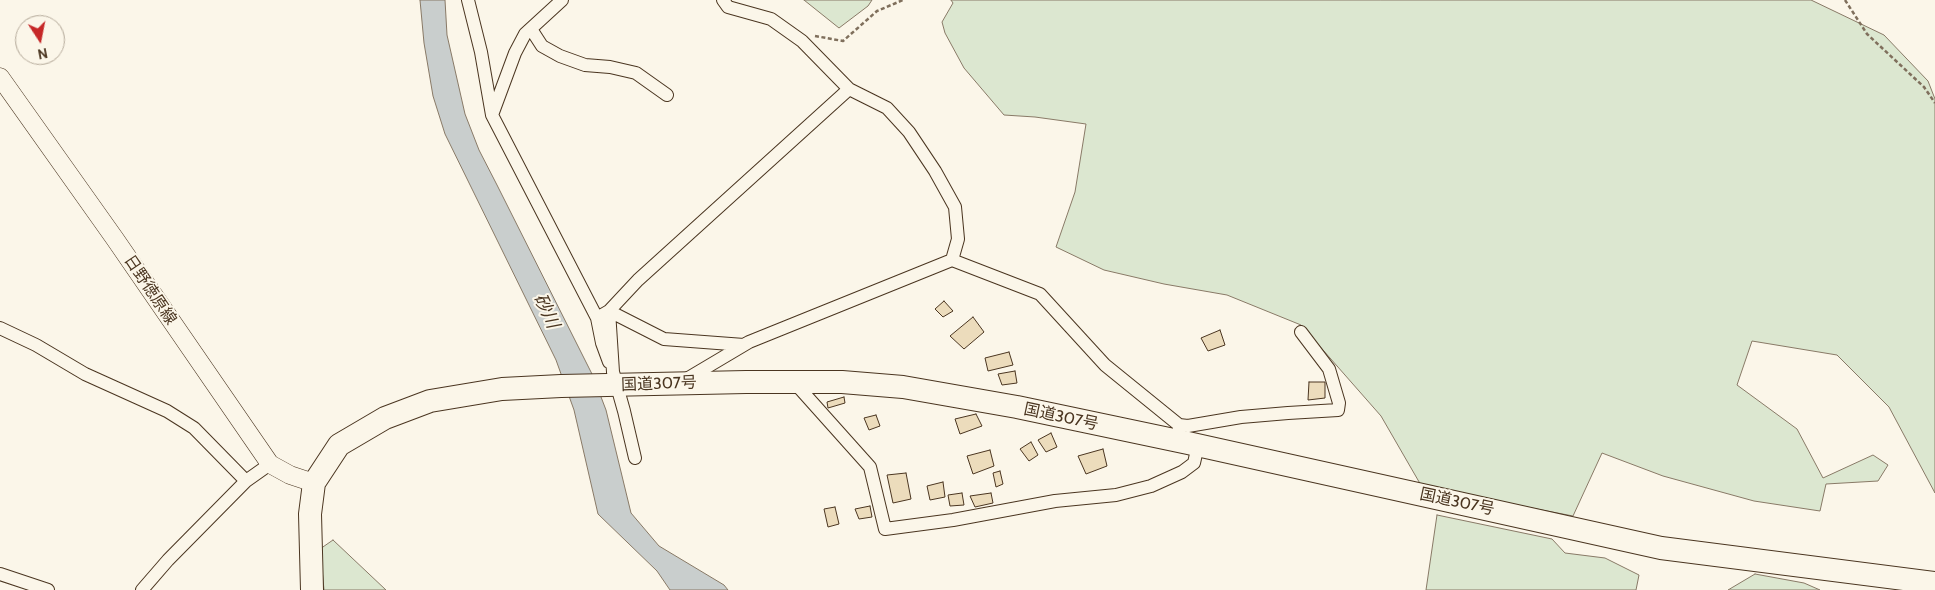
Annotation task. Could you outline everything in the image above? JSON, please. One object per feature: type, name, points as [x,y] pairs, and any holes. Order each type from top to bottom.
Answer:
[{"type":"highway","name":"国道307号","points":[[312,590],[310,514],[314,482],[339,445],[394,415],[430,400],[502,389],[611,381],[680,384],[842,382],[903,387],[1185,437],[1661,548],[1935,583]]},
{"type":"main road","name":"日野徳原線","points":[[0,77],[115,239],[270,464],[290,475],[314,482]]},
{"type":"street","points":[[468,0],[481,52],[492,115],[597,318],[611,381],[624,411],[635,458]]},
{"type":"street","points":[[492,115],[515,53],[525,34],[562,0]]},
{"type":"street","points":[[723,0],[728,7],[771,19],[802,41],[849,89],[887,108],[909,132],[935,171],[954,207],[958,239],[952,260]]},
{"type":"street","points":[[531,29],[542,46],[560,56],[585,65],[610,67],[636,73],[667,95]]},
{"type":"street","points":[[597,318],[609,311],[638,280],[849,89]]},
{"type":"street","points":[[680,384],[744,345],[952,260],[1040,294],[1105,365],[1185,437],[1194,463],[1182,472],[1151,486],[1116,496],[1055,501],[953,520],[885,529],[870,467],[794,382]]},
{"type":"street","points":[[609,311],[664,339],[744,345]]},
{"type":"street","points":[[609,311],[611,381]]},
{"type":"street","points":[[0,328],[36,345],[85,374],[159,407],[194,428],[246,481]]},
{"type":"street","points":[[1185,437],[1188,426],[1288,413],[1338,410],[1339,403],[1329,370],[1301,332]]},
{"type":"street","points":[[142,590],[168,560],[246,481],[270,464]]},
{"type":"street","points":[[0,574],[48,590]]},
{"type":"path","points":[[802,41],[816,36],[844,41],[877,11],[903,0]]},
{"type":"path","points":[[1845,0],[1867,34],[1924,87],[1935,103]]},
{"type":"green space","points":[[804,0],[872,0],[868,6],[839,28]]},
{"type":"green space","points":[[951,0],[1811,0],[1884,35],[1928,81],[1935,99],[1935,493],[1889,407],[1837,355],[1752,341],[1737,385],[1797,429],[1823,478],[1873,455],[1888,465],[1878,481],[1826,484],[1820,511],[1754,501],[1663,476],[1602,453],[1573,516],[1422,487],[1381,416],[1301,325],[1227,295],[1164,284],[1104,270],[1056,247],[1075,192],[1086,124],[1004,115],[964,68],[945,33],[942,22],[953,3]]},
{"type":"green space","points":[[1437,515],[1552,539],[1565,553],[1605,558],[1639,575],[1636,590],[1426,590]]},
{"type":"green space","points":[[333,540],[386,590],[324,590],[320,549]]},
{"type":"green space","points":[[1755,574],[1804,583],[1820,590],[1728,590]]},
{"type":"water","name":"砂川","points":[[420,0],[445,0],[447,35],[465,114],[479,150],[593,376],[606,410],[631,513],[659,546],[724,585],[728,590],[670,590],[657,571],[598,514],[574,410],[556,360],[445,134],[433,96],[424,43]]},
{"type":"building","points":[[944,301],[953,311],[943,317],[935,309]]},
{"type":"building","points":[[973,317],[984,332],[964,349],[950,336]]},
{"type":"building","points":[[1220,330],[1225,345],[1208,351],[1201,338]]},
{"type":"building","points":[[1009,352],[1013,365],[988,371],[985,358]]},
{"type":"building","points":[[1015,371],[1017,383],[1002,385],[998,374]]},
{"type":"building","points":[[1309,382],[1325,382],[1325,398],[1308,400]]},
{"type":"building","points":[[844,397],[845,403],[828,408],[827,402]]},
{"type":"building","points":[[976,414],[982,426],[960,434],[955,419]]},
{"type":"building","points":[[876,415],[880,426],[869,430],[864,418]]},
{"type":"building","points":[[1051,433],[1057,447],[1046,452],[1038,440]]},
{"type":"building","points":[[1031,442],[1038,455],[1029,461],[1020,449]]},
{"type":"building","points":[[1103,449],[1107,466],[1086,474],[1078,456]]},
{"type":"building","points":[[990,450],[994,466],[973,474],[967,456]]},
{"type":"building","points":[[1000,471],[1003,484],[996,487],[993,473]]},
{"type":"building","points":[[906,473],[911,499],[893,503],[887,475]]},
{"type":"building","points":[[943,482],[945,497],[930,500],[927,486]]},
{"type":"building","points":[[962,493],[964,505],[950,506],[948,495]]},
{"type":"building","points":[[991,493],[993,503],[975,507],[970,496]]},
{"type":"building","points":[[870,506],[872,517],[859,519],[855,509]]},
{"type":"building","points":[[835,507],[839,524],[828,527],[824,509]]}]
